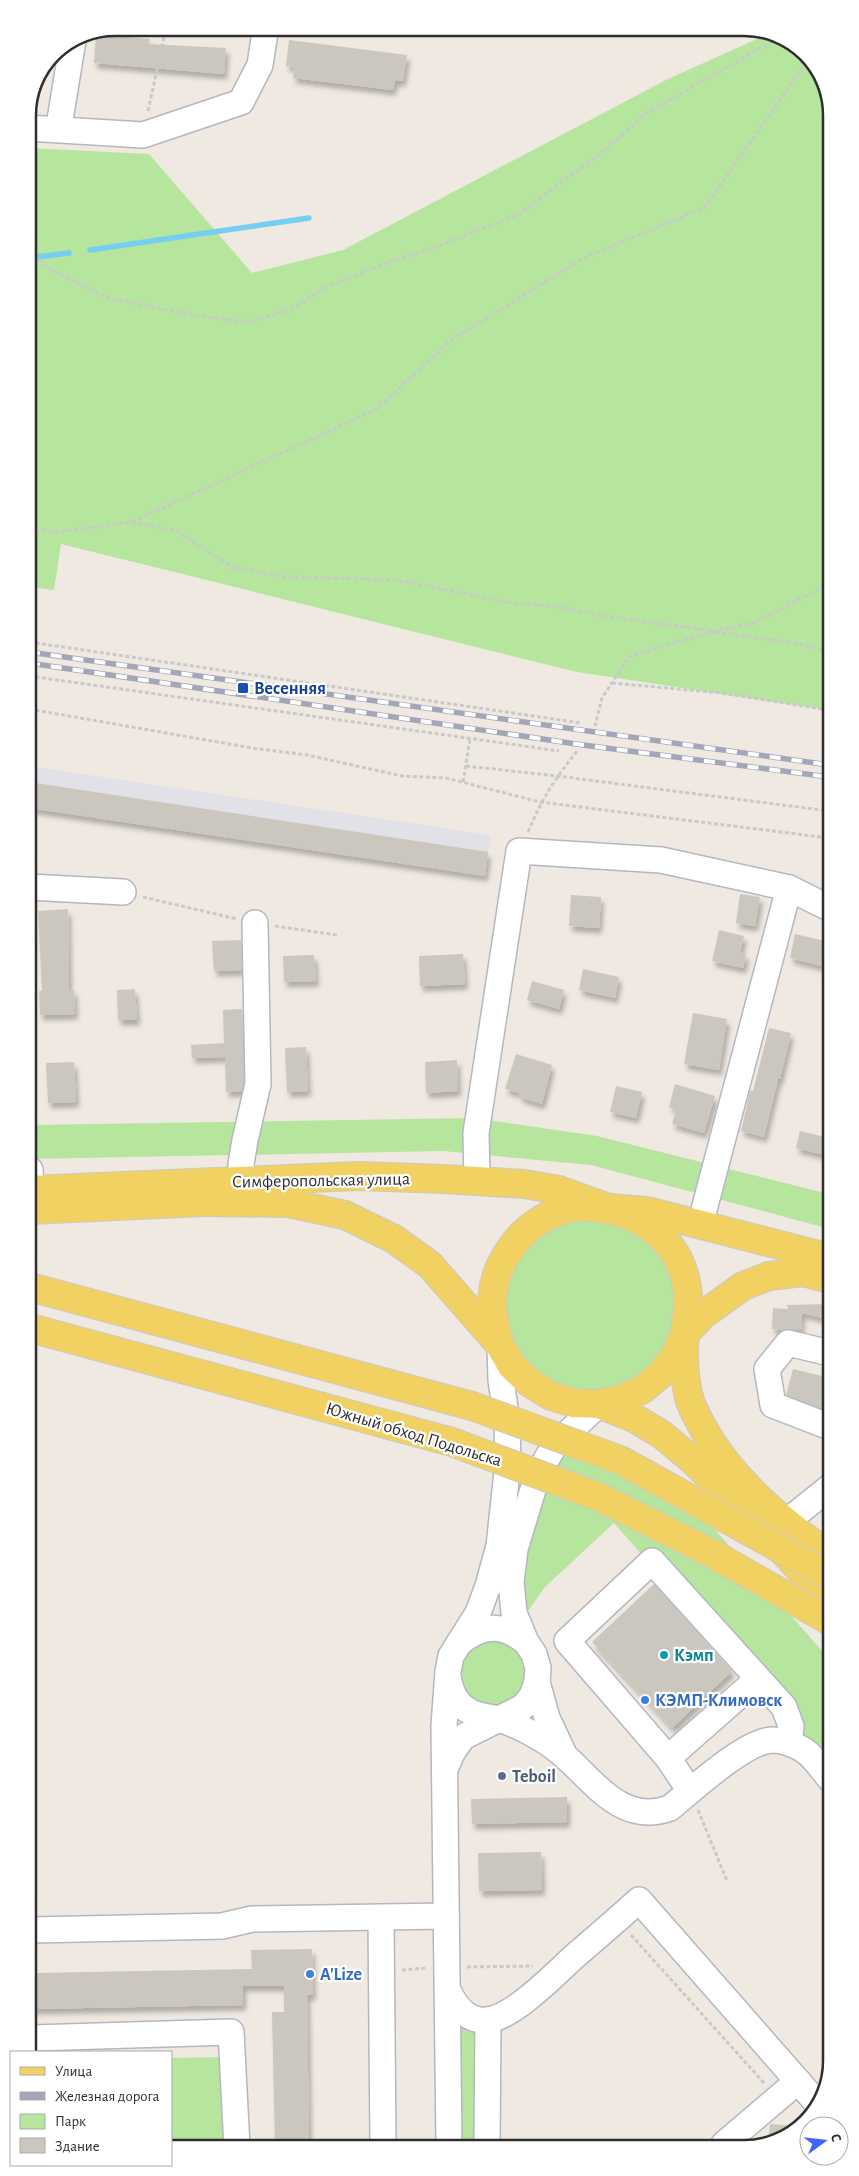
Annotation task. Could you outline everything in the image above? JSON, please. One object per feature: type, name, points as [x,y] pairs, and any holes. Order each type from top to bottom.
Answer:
[{"type":"main road","name":"Симферопольская улица","points":[[36,1190],[358,1176],[444,1178],[477,1182],[524,1184],[560,1190],[609,1208]]},
{"type":"main road","name":"Симферопольская улица","points":[[36,1190],[202,1202],[288,1203],[345,1215],[394,1239],[430,1265],[500,1345]]},
{"type":"main road","points":[[823,1270],[700,1225],[647,1211],[582,1207],[556,1212],[532,1225],[513,1243],[499,1266],[492,1292],[492,1319],[500,1345],[512,1366],[530,1383],[551,1396],[574,1403],[599,1404],[622,1399],[643,1389],[661,1374],[675,1356],[685,1334],[704,1314],[743,1286],[769,1276],[823,1272]]},
{"type":"main road","points":[[609,1208],[632,1215],[651,1228],[668,1244],[680,1265],[687,1287],[689,1311],[685,1334],[685,1369],[690,1401],[704,1430],[734,1472],[785,1523],[823,1551]]},
{"type":"main road","points":[[36,1289],[472,1406],[620,1460],[823,1572]]},
{"type":"main road","name":"Южный обход Подольска","points":[[36,1330],[452,1442],[599,1497],[713,1554],[823,1617]]},
{"type":"main road","points":[[599,1404],[634,1418],[661,1434],[690,1458],[751,1518],[823,1595]]},
{"type":"lane","points":[[36,128],[143,135],[240,102],[260,65],[264,36]]},
{"type":"lane","points":[[60,120],[71,50]]},
{"type":"lane","points":[[477,1182],[476,1133],[520,851],[661,860],[789,888],[823,905]]},
{"type":"lane","points":[[36,887],[123,892]]},
{"type":"lane","points":[[700,1225],[789,888]]},
{"type":"lane","points":[[241,1181],[241,1164],[245,1140],[258,1084],[255,923]]},
{"type":"lane","points":[[823,1351],[788,1342],[767,1369],[773,1405],[823,1424]]},
{"type":"lane","points":[[449,2140],[444,1726],[451,1656],[478,1613],[488,1586],[500,1537],[508,1463],[507,1422],[500,1380],[500,1345]]},
{"type":"lane","points":[[563,1752],[547,1718],[538,1682],[538,1668],[534,1654],[526,1642],[514,1613],[511,1582],[515,1549],[538,1473],[555,1446],[599,1404]]},
{"type":"lane","points":[[785,1523],[823,1493]]},
{"type":"lane","points":[[690,1791],[668,1758],[567,1641],[652,1562],[784,1707],[791,1726],[789,1743]]},
{"type":"lane","points":[[459,1643],[471,1633],[486,1628],[501,1629],[515,1633],[526,1642]]},
{"type":"lane","points":[[448,1671],[453,1694],[468,1711],[482,1717],[498,1718],[543,1740],[563,1752],[596,1788],[616,1802],[645,1813],[656,1813],[670,1808],[742,1752],[757,1744],[772,1740],[789,1743],[806,1752],[823,1771]]},
{"type":"lane","points":[[668,1758],[758,1679]]},
{"type":"lane","points":[[444,1772],[454,1751],[463,1738],[498,1718],[512,1714],[524,1707],[532,1696],[538,1682]]},
{"type":"lane","points":[[447,1979],[452,2001],[463,2013],[479,2020],[488,2020],[510,2012],[639,1900],[813,2099]]},
{"type":"lane","points":[[36,1930],[222,1926],[252,1920],[446,1916]]},
{"type":"lane","points":[[381,1918],[383,2140]]},
{"type":"lane","points":[[487,2140],[488,2020]]},
{"type":"lane","points":[[36,2038],[231,2032],[237,2140]]},
{"type":"lane","points":[[729,2140],[798,2081]]},
{"type":"path","points":[[143,135],[164,36]]},
{"type":"path","points":[[36,258],[50,269],[108,298],[198,316],[248,322],[291,310],[326,287],[519,214],[606,150],[647,113],[752,52],[773,42]]},
{"type":"path","points":[[36,530],[58,532],[132,522],[377,409],[451,340],[493,314],[584,258],[705,207],[804,65]]},
{"type":"path","points":[[132,522],[177,531],[232,567],[286,577],[398,580],[511,603],[554,606],[605,616],[713,631],[823,650]]},
{"type":"path","points":[[595,726],[602,698],[629,657],[713,631],[754,623],[823,587]]},
{"type":"path","points":[[36,643],[581,723]]},
{"type":"path","points":[[36,677],[559,751]]},
{"type":"path","points":[[611,683],[721,693],[823,709]]},
{"type":"path","points":[[36,709],[252,748],[307,755],[402,776],[446,778],[540,802],[823,837]]},
{"type":"path","points":[[463,782],[470,739]]},
{"type":"path","points":[[520,851],[540,802],[557,776],[578,750]]},
{"type":"path","points":[[466,766],[823,810]]},
{"type":"path","points":[[123,892],[255,923],[337,935]]},
{"type":"path","points":[[690,1791],[727,1881]]},
{"type":"path","points":[[618,1919],[778,2098]]},
{"type":"path","points":[[382,1971],[447,1979],[534,1966]]},
{"type":"path","points":[[766,2128],[767,2136]]},
{"type":"shaded area","points":[[36,767],[491,835],[485,876],[36,809]]},
{"type":"green space","points":[[759,38],[774,42],[800,59],[815,80],[819,90],[823,115],[823,709],[577,672],[61,544],[54,590],[36,588],[36,148],[149,154],[252,273],[343,250],[666,80]]},
{"type":"green space","points":[[474,1118],[597,1136],[823,1192],[823,1227],[591,1165],[443,1151],[36,1159],[36,1125]]},
{"type":"green space","points":[[589,1219],[606,1221],[622,1226],[650,1244],[668,1272],[673,1288],[675,1305],[673,1322],[668,1338],[650,1366],[622,1384],[606,1389],[589,1391],[572,1389],[556,1384],[528,1366],[510,1338],[505,1322],[503,1305],[505,1288],[510,1272],[528,1244],[556,1226],[572,1221]]},
{"type":"green space","points":[[570,1453],[636,1453],[658,1465],[823,1652],[823,1767],[779,1711],[614,1523],[545,1587],[528,1611],[518,1563],[550,1465]]},
{"type":"green space","points":[[477,1636],[517,1641],[533,1678],[511,1710],[474,1709],[453,1666]]},
{"type":"green space","points":[[460,2017],[480,2029],[479,2140],[461,2140]]},
{"type":"green space","points":[[224,2057],[225,2140],[172,2140],[172,2058]]},
{"type":"building","points":[[118,36],[150,39],[149,44],[226,48],[224,74],[94,63],[96,39],[105,37]]},
{"type":"building","points":[[289,40],[407,55],[403,81],[395,80],[393,90],[293,78],[294,67],[286,66]]},
{"type":"building","points":[[36,783],[488,852],[485,876],[36,809]]},
{"type":"building","points":[[740,894],[760,897],[755,926],[736,923]]},
{"type":"building","points":[[571,895],[601,897],[599,928],[569,926]]},
{"type":"building","points":[[68,909],[69,990],[74,990],[75,1014],[40,1015],[39,991],[42,991],[38,911]]},
{"type":"building","points":[[719,930],[744,936],[740,953],[746,955],[743,968],[712,961]]},
{"type":"building","points":[[795,934],[823,941],[823,966],[790,958]]},
{"type":"building","points":[[241,940],[242,970],[214,971],[212,941]]},
{"type":"building","points":[[463,954],[465,984],[420,986],[419,956]]},
{"type":"building","points":[[314,955],[316,981],[284,982],[283,956]]},
{"type":"building","points":[[583,969],[619,977],[615,998],[579,990]]},
{"type":"building","points":[[532,981],[564,990],[559,1009],[527,1000]]},
{"type":"building","points":[[135,989],[137,1020],[118,1020],[117,990]]},
{"type":"building","points":[[242,1009],[244,1082],[242,1091],[226,1092],[225,1057],[192,1058],[191,1045],[224,1043],[223,1010]]},
{"type":"building","points":[[693,1013],[727,1019],[719,1070],[684,1064]]},
{"type":"building","points":[[769,1028],[791,1033],[764,1137],[741,1131],[750,1091],[753,1091]]},
{"type":"building","points":[[306,1047],[308,1091],[287,1092],[285,1048]]},
{"type":"building","points":[[516,1054],[552,1065],[542,1104],[519,1097],[520,1093],[505,1089]]},
{"type":"building","points":[[457,1060],[458,1091],[426,1093],[425,1062]]},
{"type":"building","points":[[74,1062],[76,1102],[48,1103],[46,1063]]},
{"type":"building","points":[[675,1084],[715,1096],[704,1133],[672,1124],[676,1109],[669,1107]]},
{"type":"building","points":[[616,1086],[642,1092],[636,1118],[610,1112]]},
{"type":"building","points":[[800,1131],[823,1137],[823,1155],[796,1148]]},
{"type":"building","points":[[823,1304],[823,1318],[802,1313],[801,1330],[772,1329],[773,1308],[788,1309],[787,1305]]},
{"type":"building","points":[[793,1369],[823,1376],[823,1409],[786,1395]]},
{"type":"building","name":"Кэмп","points":[[654,1584],[732,1671],[672,1728],[592,1642]]},
{"type":"building","points":[[567,1797],[567,1822],[472,1824],[471,1799]]},
{"type":"building","points":[[541,1852],[542,1890],[479,1891],[478,1853]]},
{"type":"building","points":[[312,1949],[313,1995],[307,1995],[309,2140],[275,2140],[272,2012],[284,2012],[284,1986],[243,1986],[243,2005],[36,2009],[36,1973],[252,1969],[251,1950]]},
{"type":"building","points":[[770,2124],[789,2125],[779,2132],[769,2136]]},
{"type":"waterway","points":[[90,250],[309,218]]},
{"type":"waterway","points":[[36,257],[69,253]]},
{"type":"railway","points":[[36,653],[823,764]]},
{"type":"railway","points":[[36,664],[583,745],[823,776]]},
{"type":"place","name":"Весенняя","points":[[243,688]]},
{"type":"place","name":"Кэмп","points":[[664,1655]]},
{"type":"place","name":"КЭМП-Климовск","points":[[645,1700]]},
{"type":"place","name":"Teboil","points":[[502,1776]]},
{"type":"place","name":"A'Lize","points":[[310,1974]]}]
